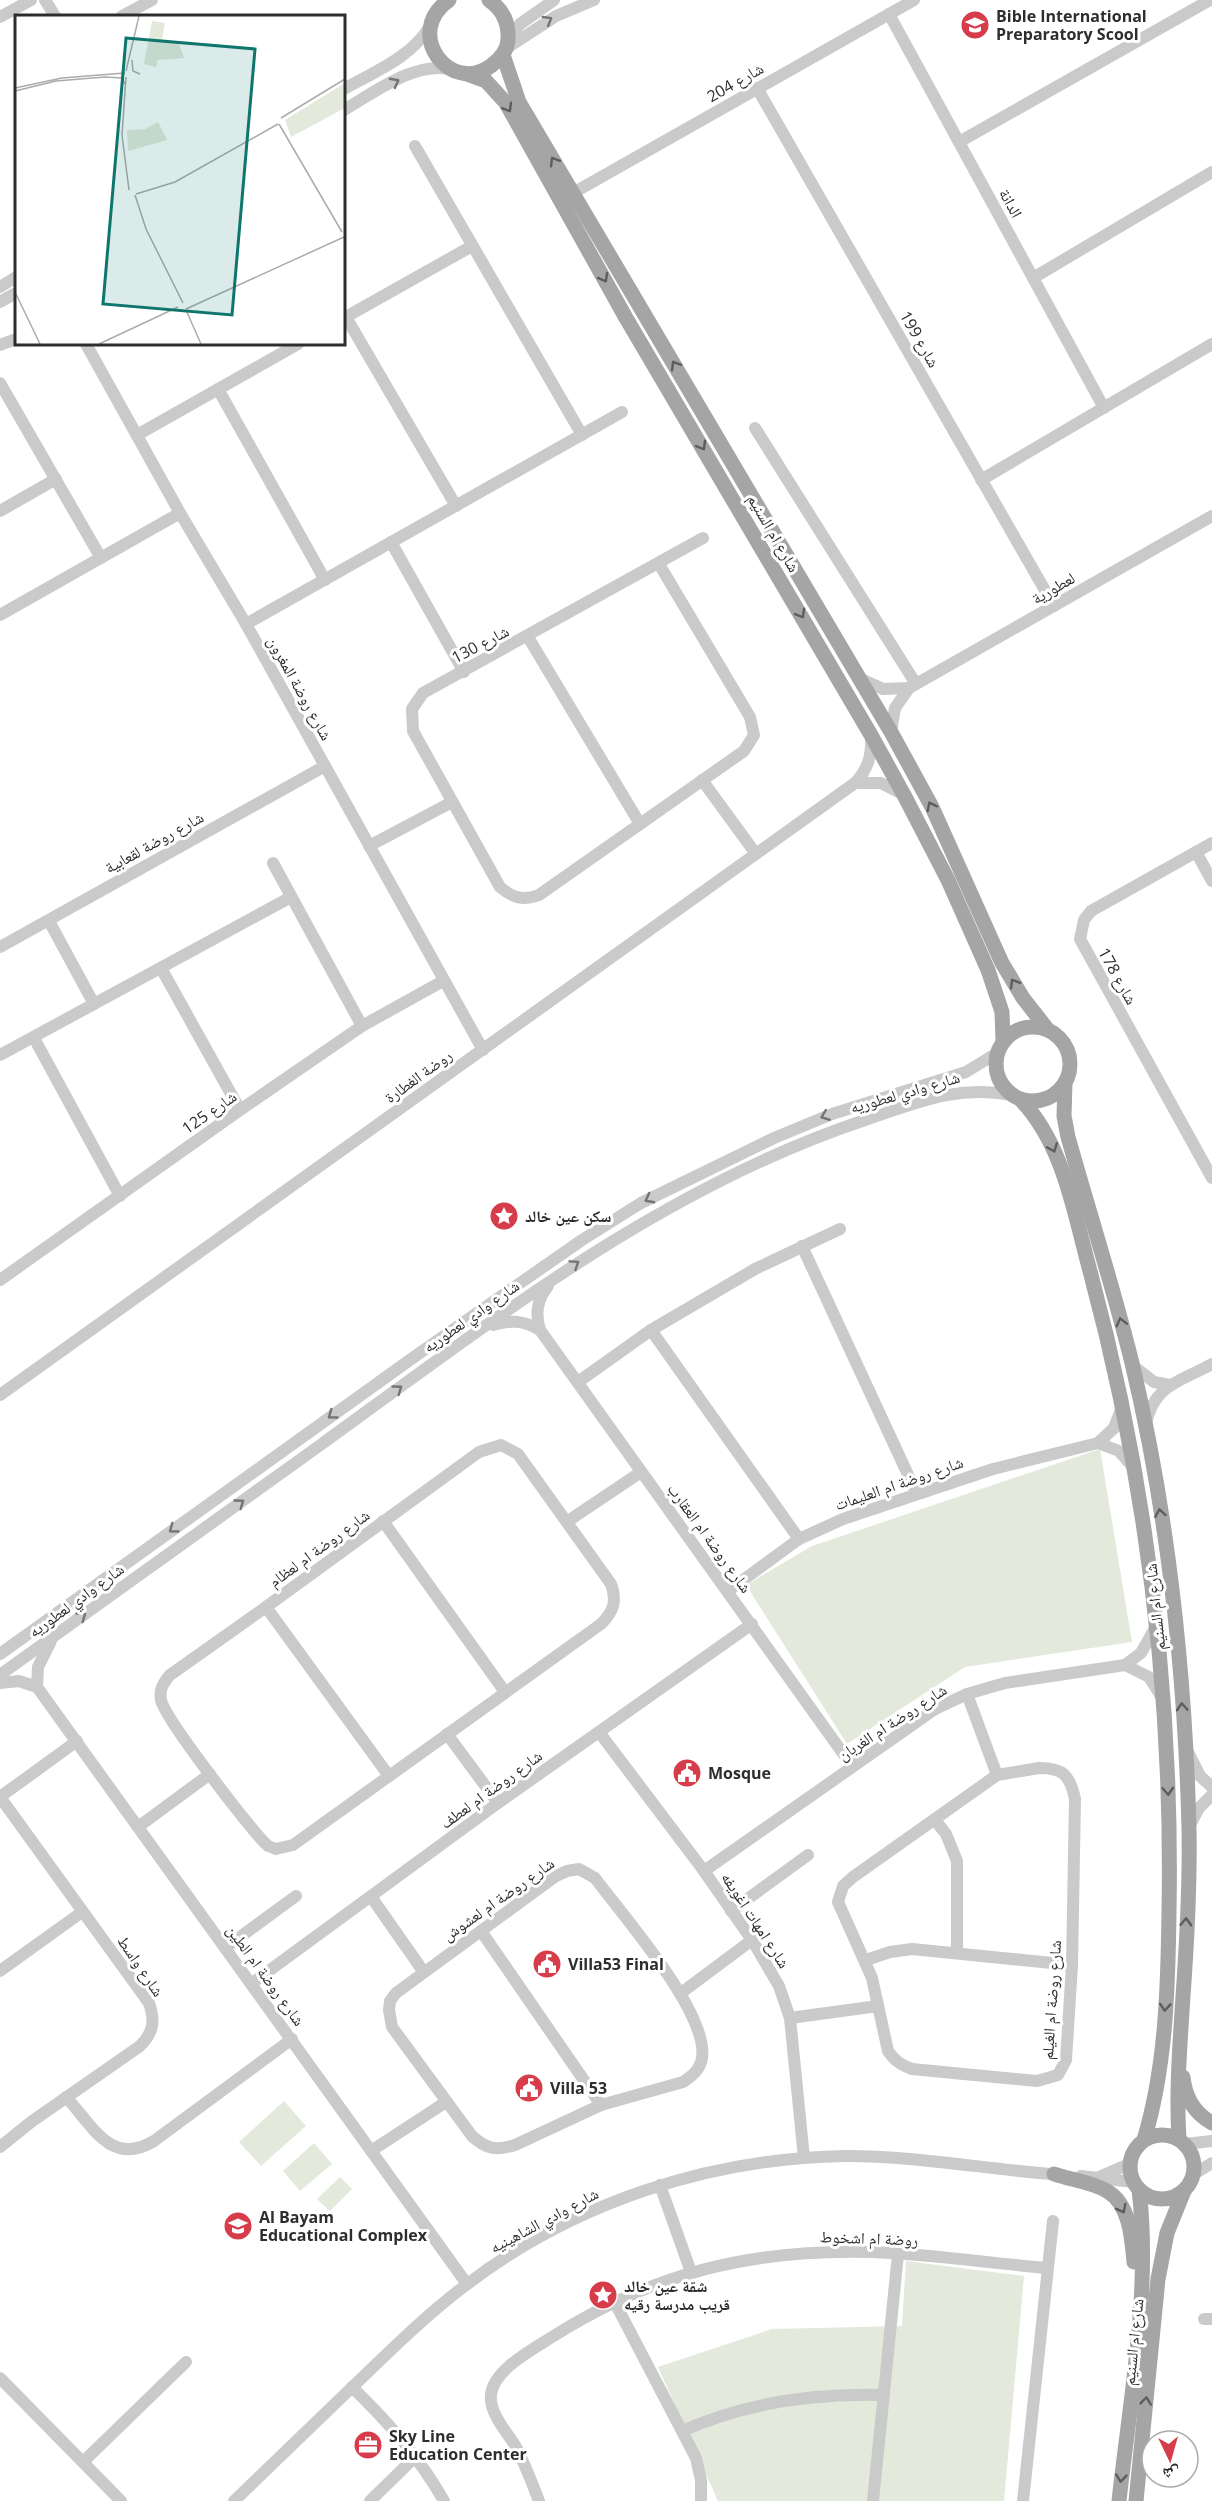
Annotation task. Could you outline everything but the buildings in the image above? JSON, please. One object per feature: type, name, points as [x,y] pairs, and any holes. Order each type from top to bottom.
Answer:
[{"type":"main road","points":[[449,0],[434,13],[429,39],[433,51],[441,62],[457,71],[476,73],[488,69],[506,47]]},
{"type":"main road","name":"شارع ام السنيم","points":[[489,0],[502,13],[506,21],[506,47],[519,102],[861,679],[937,817],[1002,963],[1023,998],[1048,1030]]},
{"type":"main road","name":"شارع ام السنيم","points":[[457,71],[486,81],[506,103],[626,318],[871,735],[948,880],[988,970],[1002,1012],[1000,1047]]},
{"type":"main road","points":[[1036,1027],[1048,1030],[1066,1047],[1070,1059],[1065,1083],[1047,1098],[1035,1101],[1016,1098],[1003,1087],[997,1076],[995,1064],[1000,1047],[1012,1033],[1024,1028],[1036,1027]]},
{"type":"main road","name":"شارع ام السنيم","points":[[1065,1083],[1065,1116],[1068,1137],[1112,1284],[1132,1365],[1174,1592],[1189,1828],[1177,2108],[1182,2141]]},
{"type":"main road","name":"شارع ام السنيم","points":[[1016,1098],[1039,1122],[1058,1159],[1104,1323],[1122,1407],[1148,1554],[1162,1698],[1169,1804],[1168,1939],[1161,2060],[1151,2116],[1144,2140]]},
{"type":"main road","points":[[1180,2049],[1184,2084],[1188,2097],[1198,2113],[1212,2123]]},
{"type":"main road","points":[[1161,2134],[1182,2141],[1193,2157],[1194,2174],[1184,2191],[1166,2199],[1147,2195],[1136,2186],[1129,2163],[1132,2154],[1144,2140],[1161,2134]]},
{"type":"main road","points":[[1054,2174],[1107,2191],[1120,2203],[1131,2236],[1138,2325]]},
{"type":"main road","name":"شارع ام السنيم","points":[[1119,2501],[1138,2325],[1143,2238],[1136,2186]]},
{"type":"main road","name":"شارع ام السنيم","points":[[1136,2501],[1158,2279],[1167,2233],[1184,2191]]},
{"type":"street","points":[[0,17],[31,0]]},
{"type":"street","points":[[45,0],[54,15]]},
{"type":"street","points":[[124,15],[151,0]]},
{"type":"street","points":[[506,47],[520,24],[554,0]]},
{"type":"street","points":[[506,47],[556,16],[594,0]]},
{"type":"street","name":"شارع 204","points":[[573,193],[914,0]]},
{"type":"street","points":[[959,142],[1210,0]]},
{"type":"street","points":[[345,88],[412,48],[423,38],[434,13]]},
{"type":"street","name":"الدانة","points":[[889,14],[1104,408]]},
{"type":"street","points":[[345,109],[411,74],[438,67],[457,71]]},
{"type":"street","name":"شارع 199","points":[[758,88],[1054,606]]},
{"type":"street","points":[[415,146],[582,435]]},
{"type":"street","points":[[1033,278],[1212,172]]},
{"type":"street","points":[[456,506],[345,317],[472,246]]},
{"type":"street","points":[[0,287],[15,278]]},
{"type":"street","points":[[0,302],[15,294]]},
{"type":"street","points":[[0,345],[15,339]]},
{"type":"street","points":[[981,480],[1212,344]]},
{"type":"street","name":"شارع روضة المغرون","points":[[87,345],[180,513],[246,624],[483,1050]]},
{"type":"street","points":[[137,435],[296,345]]},
{"type":"street","points":[[0,383],[101,558]]},
{"type":"street","points":[[218,389],[325,580]]},
{"type":"street","points":[[246,624],[622,412]]},
{"type":"street","points":[[755,428],[913,686]]},
{"type":"street","points":[[0,511],[56,480]]},
{"type":"street","points":[[0,615],[180,513]]},
{"type":"street","name":"لعطورية","points":[[913,686],[1212,516]]},
{"type":"street","name":"شارع 130","points":[[659,564],[750,717],[754,735],[744,751],[540,895],[519,898],[509,894],[500,887],[413,731],[412,709],[423,693],[528,637],[703,538]]},
{"type":"street","points":[[391,542],[464,672]]},
{"type":"street","points":[[528,637],[640,824]]},
{"type":"street","points":[[861,679],[883,689],[896,690],[913,686]]},
{"type":"street","points":[[891,732],[896,708],[913,686]]},
{"type":"street","name":"روضة الغطارة","points":[[0,1395],[855,783],[864,773],[870,760],[871,735]]},
{"type":"street","name":"شارع روضة لقعابية","points":[[0,947],[325,765]]},
{"type":"street","points":[[702,780],[756,854]]},
{"type":"street","points":[[855,783],[881,783],[904,795]]},
{"type":"street","points":[[369,846],[452,802]]},
{"type":"street","name":"شارع 178","points":[[1212,843],[1091,911],[1084,920],[1080,939],[1212,1178]]},
{"type":"street","points":[[1196,852],[1212,881]]},
{"type":"street","points":[[273,863],[362,1026]]},
{"type":"street","points":[[0,1055],[291,897]]},
{"type":"street","points":[[49,921],[94,1004]]},
{"type":"street","points":[[160,968],[240,1110]]},
{"type":"street","name":"شارع 125","points":[[0,1280],[362,1026],[443,981]]},
{"type":"street","points":[[34,1038],[120,1196]]},
{"type":"street","name":"شارع وادي لعطوريه","points":[[0,1654],[423,1350],[582,1240],[641,1203],[725,1160],[803,1126],[854,1106],[966,1072],[1000,1047]]},
{"type":"street","name":"شارع وادي لعطوريه","points":[[0,1675],[554,1278],[661,1211],[731,1174],[837,1129],[947,1094],[971,1090],[1016,1098]]},
{"type":"street","points":[[578,1382],[651,1330],[755,1269],[840,1229]]},
{"type":"street","points":[[802,1246],[917,1494]]},
{"type":"street","points":[[540,1330],[537,1319],[538,1303],[554,1278]]},
{"type":"street","points":[[482,1329],[512,1321],[529,1323],[540,1330]]},
{"type":"street","name":"شارع روضة ام العقارب","points":[[540,1330],[852,1766]]},
{"type":"street","points":[[651,1330],[799,1539]]},
{"type":"street","points":[[1145,1426],[1151,1405],[1170,1384],[1212,1364]]},
{"type":"street","points":[[1132,1365],[1147,1378],[1170,1384]]},
{"type":"street","points":[[1122,1407],[1114,1428],[1098,1443],[1119,1451],[1133,1468]]},
{"type":"street","name":"شارع روضة ام العليمات","points":[[728,1591],[799,1539],[843,1519],[993,1469],[1098,1443]]},
{"type":"street","name":"شارع روضة ام لعظام","points":[[501,1445],[518,1454],[568,1521],[611,1584],[615,1595],[615,1605],[610,1615],[601,1624],[294,1845],[276,1849],[262,1841],[210,1774],[164,1709],[161,1691],[170,1675],[383,1521],[479,1452],[501,1445]]},
{"type":"street","points":[[568,1521],[641,1472]]},
{"type":"street","points":[[383,1521],[505,1692]]},
{"type":"street","points":[[266,1607],[389,1776]]},
{"type":"street","name":"شارع روضة ام لعطف","points":[[251,1984],[372,1898],[498,1803],[752,1624]]},
{"type":"street","points":[[1155,1628],[1142,1653],[1125,1665],[1149,1677],[1162,1698]]},
{"type":"street","points":[[0,1683],[19,1681],[37,1687],[41,1658],[55,1636]]},
{"type":"street","name":"شارع روضة ام الغربان","points":[[704,1871],[935,1709],[967,1694],[1005,1683],[1125,1665]]},
{"type":"street","name":"شارع روضة ام الطين","points":[[37,1687],[467,2284]]},
{"type":"street","points":[[967,1694],[997,1775]]},
{"type":"street","name":"شارع امهات اغويفه","points":[[599,1732],[704,1871],[752,1940],[779,1986],[790,2018],[804,2158]]},
{"type":"street","points":[[447,1734],[498,1803]]},
{"type":"street","points":[[0,1797],[77,1741]]},
{"type":"street","points":[[1185,1744],[1200,1776],[1212,1787]]},
{"type":"street","name":"شارع روضة ام الغيلم","points":[[1053,1768],[1065,1774],[1072,1785],[1075,1799],[1072,1965],[1066,2060],[1058,2075],[1048,2079],[1026,2080],[912,2068],[902,2065],[888,2051],[866,1960],[841,1912],[838,1894],[843,1886],[934,1820],[997,1775],[1053,1768]]},
{"type":"street","points":[[138,1827],[210,1774]]},
{"type":"street","points":[[1189,1828],[1199,1808],[1212,1795]]},
{"type":"street","name":"شارع واسط","points":[[0,1797],[148,2003],[153,2016],[153,2029],[140,2046],[66,2097],[0,2147]]},
{"type":"street","points":[[934,1820],[946,1834],[957,1861],[957,1953]]},
{"type":"street","points":[[731,1911],[808,1855]]},
{"type":"street","name":"شارع روضة ام لعشوش","points":[[579,1869],[595,1878],[681,1993],[700,2031],[702,2052],[699,2068],[693,2076],[683,2082],[602,2105],[515,2145],[491,2149],[472,2136],[392,2026],[390,2001],[396,1993],[423,1971],[556,1876],[579,1869]]},
{"type":"street","points":[[225,1948],[296,1896]]},
{"type":"street","points":[[372,1898],[423,1971]]},
{"type":"street","points":[[0,1971],[82,1912]]},
{"type":"street","points":[[481,1931],[602,2105]]},
{"type":"street","points":[[681,1993],[752,1940]]},
{"type":"street","points":[[866,1960],[901,1950],[957,1953],[1072,1965]]},
{"type":"street","points":[[790,2018],[878,2006]]},
{"type":"street","points":[[66,2097],[108,2143],[118,2150],[130,2152],[154,2141],[292,2039]]},
{"type":"street","points":[[371,2151],[446,2102]]},
{"type":"street","points":[[1182,2141],[1212,2140]]},
{"type":"street","name":"شارع وادي الشاهينيه","points":[[234,2501],[414,2329],[467,2284],[518,2250],[582,2215],[660,2185],[725,2168],[804,2158],[847,2156],[1098,2178],[1136,2186]]},
{"type":"street","points":[[1098,2178],[1129,2163]]},
{"type":"street","points":[[1194,2174],[1212,2163]]},
{"type":"street","points":[[660,2185],[691,2271]]},
{"type":"street","points":[[1023,2501],[1053,2221]]},
{"type":"street","name":"روضة ام اشخوط","points":[[539,2501],[516,2448],[494,2410],[491,2392],[494,2384],[500,2375],[523,2355],[614,2301],[691,2271],[737,2262],[811,2253],[898,2254],[1047,2268]]},
{"type":"street","points":[[873,2501],[898,2254]]},
{"type":"street","points":[[614,2301],[699,2467],[701,2501]]},
{"type":"street","points":[[83,2462],[186,2362]]},
{"type":"street","points":[[0,2378],[121,2501]]},
{"type":"street","points":[[352,2387],[389,2423],[416,2456],[444,2501]]},
{"type":"street","points":[[682,2431],[733,2413],[773,2403],[816,2397],[883,2396]]},
{"type":"street","points":[[370,2501],[416,2456]]},
{"type":"shaded area","points":[[1100,1449],[1132,1642],[965,1667],[847,1744],[746,1585],[812,1546]]},
{"type":"shaded area","points":[[284,2101],[306,2126],[261,2166],[239,2142]]},
{"type":"shaded area","points":[[314,2143],[332,2164],[300,2191],[283,2171]]},
{"type":"shaded area","points":[[340,2177],[352,2189],[330,2211],[317,2199]]},
{"type":"shaded area","points":[[906,2261],[1024,2276],[1004,2501],[718,2501],[658,2367],[772,2329],[902,2326]]},
{"type":"place","name":"Bible International Preparatory Scool","points":[[975,25]]},
{"type":"place","name":"سكن عين خالد","points":[[504,1216]]},
{"type":"place","name":"Mosque","points":[[687,1773]]},
{"type":"place","name":"Villa53 Final","points":[[547,1964]]},
{"type":"place","name":"Villa 53","points":[[529,2088]]},
{"type":"place","name":"Al Bayam Educational Complex","points":[[238,2226]]},
{"type":"place","name":"شقة عين خالد قريب مدرسة رقيه","points":[[603,2295]]},
{"type":"place","name":"Sky Line Education Center","points":[[368,2445]]}]
